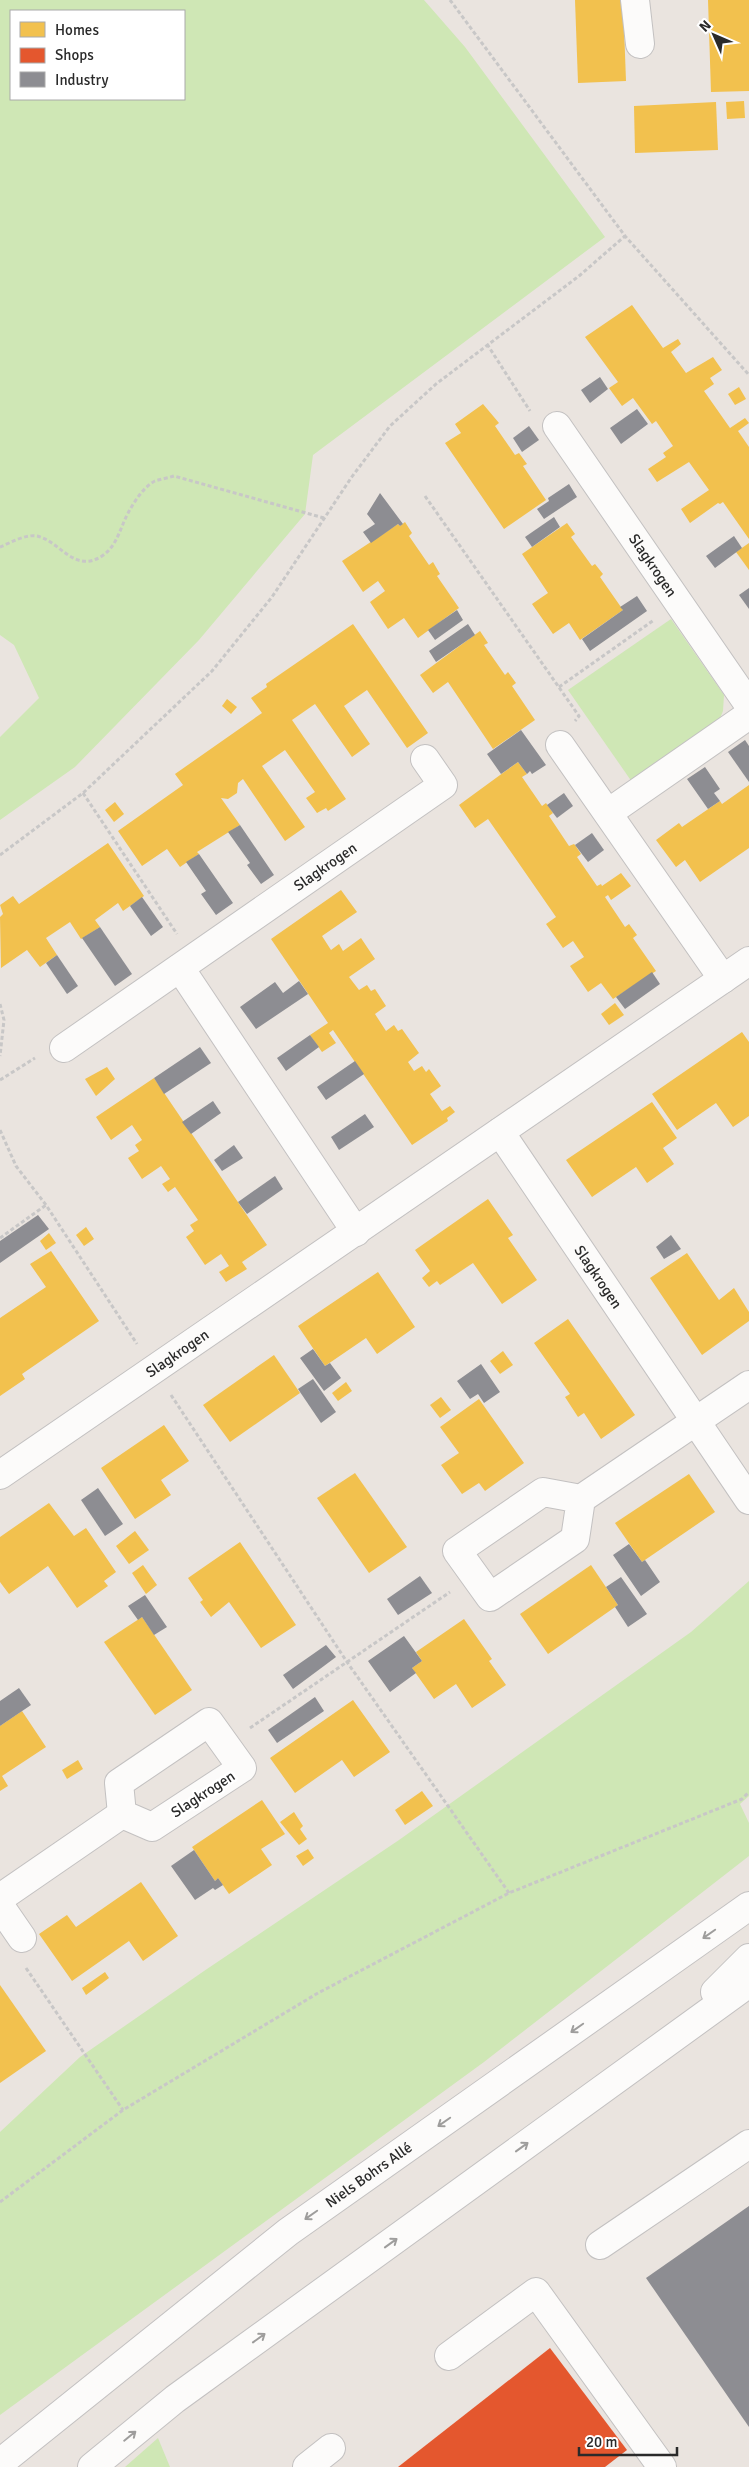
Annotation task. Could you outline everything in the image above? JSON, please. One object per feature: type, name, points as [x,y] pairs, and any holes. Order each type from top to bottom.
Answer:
[{"type":"street","points":[[635,0],[640,44]]},
{"type":"street","name":"Slagkrogen","points":[[557,426],[749,705]]},
{"type":"street","points":[[608,813],[749,715]]},
{"type":"street","points":[[560,745],[723,979]]},
{"type":"street","name":"Slagkrogen","points":[[64,1048],[443,785],[425,759]]},
{"type":"street","name":"Slagkrogen","points":[[0,1476],[749,961]]},
{"type":"street","points":[[180,968],[356,1232]]},
{"type":"street","name":"Slagkrogen","points":[[500,1132],[749,1500]]},
{"type":"street","points":[[581,1499],[575,1539],[490,1597],[457,1551],[543,1492],[581,1499],[749,1385]]},
{"type":"street","name":"Slagkrogen","points":[[209,1722],[242,1768],[152,1828],[122,1814],[119,1783],[209,1722]]},
{"type":"street","points":[[0,1898],[122,1814]]},
{"type":"street","points":[[0,1906],[22,1938]]},
{"type":"street","name":"Niels Bohrs Allé","points":[[0,2462],[288,2232],[749,1906]]},
{"type":"street","points":[[657,2050],[749,1958]]},
{"type":"street","points":[[92,2467],[175,2399],[749,1983]]},
{"type":"street","points":[[600,2245],[749,2144]]},
{"type":"street","points":[[449,2356],[536,2292],[662,2467]]},
{"type":"street","points":[[307,2467],[331,2448]]},
{"type":"path","points":[[450,0],[624,236],[749,375]]},
{"type":"path","points":[[0,855],[83,793],[212,671],[272,597],[324,518],[390,426],[436,384],[579,276],[624,236]]},
{"type":"path","points":[[487,344],[534,416],[557,426]]},
{"type":"path","points":[[0,547],[20,538],[36,536],[78,561],[88,561],[102,556],[114,545],[125,518],[145,489],[153,482],[174,476],[324,518]]},
{"type":"path","points":[[425,496],[578,716],[560,745]]},
{"type":"path","points":[[559,687],[679,603]]},
{"type":"path","points":[[83,793],[177,932],[180,968]]},
{"type":"path","points":[[0,1004],[4,1020],[0,1056]]},
{"type":"path","points":[[0,1080],[56,1045],[64,1048]]},
{"type":"path","points":[[0,1130],[16,1166],[46,1205],[347,1662],[509,1893]]},
{"type":"path","points":[[0,1238],[46,1205]]},
{"type":"path","points":[[226,1744],[474,1577]]},
{"type":"path","points":[[0,2202],[123,2110],[318,1993],[509,1893],[742,1798],[749,1792]]},
{"type":"path","points":[[22,1938],[14,1951],[123,2110]]},
{"type":"green space","points":[[0,0],[424,0],[465,47],[605,237],[313,455],[305,514],[199,640],[75,767],[0,820],[0,737],[39,698],[14,645],[0,635]]},
{"type":"green space","points":[[671,619],[724,695],[723,711],[718,723],[632,782],[568,690]]},
{"type":"green space","points":[[749,1581],[749,1796],[740,1804],[749,1823],[749,1856],[484,2062],[0,2415],[0,2132],[80,2057],[399,1840],[691,1632]]},
{"type":"green space","points":[[158,2438],[170,2467],[125,2467]]},
{"type":"building: Homes","points":[[575,0],[623,0],[626,81],[578,83]]},
{"type":"building: Homes","points":[[708,0],[749,0],[749,91],[711,92]]},
{"type":"building: Homes","points":[[744,101],[745,118],[727,119],[726,102]]},
{"type":"building: Homes","points":[[716,102],[718,150],[635,153],[634,106]]},
{"type":"building: Homes","points":[[632,305],[663,348],[678,339],[681,344],[671,352],[686,373],[713,357],[722,370],[710,378],[714,384],[704,391],[730,428],[745,418],[749,423],[738,431],[749,447],[749,539],[723,502],[718,503],[690,523],[681,509],[709,490],[689,462],[657,482],[648,469],[666,457],[663,453],[673,446],[656,421],[652,424],[633,398],[622,406],[609,388],[618,382],[585,337]]},
{"type":"building: Homes","points":[[739,387],[746,399],[735,405],[728,394]]},
{"type":"building: Homes","points":[[483,404],[499,423],[495,426],[515,455],[519,453],[527,464],[523,466],[546,500],[504,529],[445,443],[461,433],[455,424]]},
{"type":"building: Homes","points":[[405,522],[412,533],[409,536],[429,565],[433,562],[440,574],[437,576],[459,608],[418,638],[404,618],[388,629],[370,602],[385,591],[378,581],[363,592],[342,561],[398,524],[400,526]]},
{"type":"building: Homes","points":[[567,523],[575,534],[571,537],[592,566],[595,564],[603,574],[600,577],[623,610],[580,640],[569,623],[553,634],[532,604],[548,593],[522,554]]},
{"type":"building: Homes","points":[[749,543],[749,570],[736,552]]},
{"type":"building: Homes","points":[[353,624],[428,733],[407,748],[367,690],[344,706],[370,744],[352,757],[315,704],[292,720],[346,799],[328,811],[326,808],[317,813],[306,798],[315,792],[285,750],[262,766],[305,827],[285,841],[243,779],[238,783],[237,793],[228,799],[221,798],[240,825],[197,852],[199,854],[180,867],[167,849],[142,866],[118,831],[183,785],[175,774],[262,713],[251,698],[267,687],[266,684]]},
{"type":"building: Homes","points":[[480,631],[488,643],[484,645],[505,675],[508,672],[516,683],[512,686],[535,720],[493,749],[448,682],[433,693],[420,675]]},
{"type":"building: Homes","points":[[227,699],[237,707],[231,714],[222,706]]},
{"type":"building: Homes","points":[[518,762],[527,774],[522,777],[542,806],[546,803],[553,813],[549,816],[569,846],[575,845],[581,854],[577,857],[597,886],[601,884],[602,886],[621,873],[631,886],[611,900],[608,895],[605,897],[625,927],[629,924],[637,935],[633,938],[656,971],[613,999],[601,983],[588,992],[570,966],[584,957],[573,941],[563,948],[546,924],[556,917],[488,819],[475,828],[459,805]]},
{"type":"building: Homes","points":[[749,785],[749,848],[700,882],[685,860],[676,867],[656,840],[679,823],[682,827],[720,801],[722,804]]},
{"type":"building: Homes","points":[[115,802],[124,814],[114,822],[105,810]]},
{"type":"building: Homes","points":[[108,843],[144,896],[123,911],[118,903],[95,920],[100,927],[81,939],[70,922],[46,938],[57,955],[40,967],[27,950],[1,968],[0,917],[3,914],[0,905],[13,896],[19,904]]},
{"type":"building: Homes","points":[[341,890],[357,912],[322,936],[331,950],[339,944],[343,951],[361,938],[375,959],[349,977],[359,990],[367,985],[371,991],[375,989],[386,1006],[375,1014],[386,1031],[394,1025],[398,1031],[402,1029],[419,1053],[408,1062],[414,1071],[422,1066],[426,1072],[429,1069],[441,1086],[430,1094],[442,1111],[450,1106],[455,1112],[447,1118],[448,1121],[412,1145],[333,1030],[329,1033],[336,1043],[322,1052],[310,1035],[328,1023],[271,939]]},
{"type":"building: Homes","points":[[615,1003],[624,1015],[609,1025],[601,1014]]},
{"type":"building: Homes","points":[[742,1032],[749,1042],[749,1116],[733,1127],[716,1103],[677,1130],[652,1094]]},
{"type":"building: Homes","points":[[107,1067],[115,1079],[96,1096],[85,1079]]},
{"type":"building: Homes","points":[[154,1078],[267,1245],[242,1262],[247,1269],[226,1282],[219,1272],[229,1266],[221,1254],[205,1265],[186,1237],[194,1231],[190,1225],[198,1220],[175,1187],[168,1192],[162,1184],[170,1179],[161,1166],[142,1179],[128,1158],[139,1151],[135,1145],[142,1140],[132,1125],[111,1140],[96,1117]]},
{"type":"building: Homes","points":[[652,1102],[677,1138],[663,1148],[674,1164],[647,1183],[636,1167],[592,1197],[566,1160]]},
{"type":"building: Homes","points":[[488,1199],[513,1235],[508,1238],[537,1280],[502,1304],[473,1263],[440,1285],[437,1281],[429,1287],[422,1278],[430,1271],[415,1250]]},
{"type":"building: Homes","points":[[86,1227],[94,1239],[84,1246],[76,1235]]},
{"type":"building: Homes","points":[[49,1233],[56,1243],[46,1250],[40,1241]]},
{"type":"building: Homes","points":[[51,1251],[99,1321],[22,1374],[25,1379],[0,1396],[0,1318],[46,1287],[30,1264]]},
{"type":"building: Homes","points":[[687,1253],[719,1300],[734,1288],[749,1312],[749,1321],[702,1355],[650,1278]]},
{"type":"building: Homes","points":[[378,1272],[415,1327],[377,1354],[366,1338],[325,1366],[298,1326]]},
{"type":"building: Homes","points":[[568,1319],[635,1415],[601,1439],[584,1413],[578,1417],[565,1397],[570,1394],[534,1343]]},
{"type":"building: Homes","points":[[503,1351],[513,1365],[500,1374],[490,1361]]},
{"type":"building: Homes","points":[[274,1355],[300,1393],[230,1442],[203,1405]]},
{"type":"building: Homes","points":[[346,1382],[352,1391],[338,1401],[332,1393]]},
{"type":"building: Homes","points":[[441,1397],[451,1410],[440,1418],[430,1405]]},
{"type":"building: Homes","points":[[479,1399],[524,1463],[485,1491],[479,1483],[462,1494],[441,1465],[459,1453],[440,1427]]},
{"type":"building: Homes","points":[[164,1425],[189,1461],[161,1480],[171,1495],[135,1519],[101,1468]]},
{"type":"building: Homes","points":[[355,1473],[407,1547],[369,1573],[317,1498]]},
{"type":"building: Homes","points":[[689,1474],[715,1512],[642,1562],[615,1523]]},
{"type":"building: Homes","points":[[49,1503],[74,1536],[86,1528],[116,1572],[104,1581],[108,1586],[77,1608],[48,1566],[9,1594],[0,1582],[0,1537]]},
{"type":"building: Homes","points":[[135,1531],[149,1550],[129,1564],[116,1546]]},
{"type":"building: Homes","points":[[240,1542],[296,1625],[261,1648],[229,1602],[211,1617],[200,1602],[203,1600],[188,1578]]},
{"type":"building: Homes","points":[[143,1565],[157,1585],[146,1594],[132,1573]]},
{"type":"building: Homes","points":[[591,1565],[618,1605],[548,1654],[520,1614]]},
{"type":"building: Homes","points":[[142,1617],[192,1690],[155,1715],[104,1642]]},
{"type":"building: Homes","points":[[464,1619],[492,1659],[489,1661],[506,1685],[472,1708],[456,1684],[434,1699],[412,1668],[422,1661],[416,1652]]},
{"type":"building: Homes","points":[[353,1700],[390,1752],[354,1777],[342,1760],[295,1793],[270,1758]]},
{"type":"building: Homes","points":[[22,1711],[46,1747],[2,1776],[8,1786],[0,1791],[0,1726]]},
{"type":"building: Homes","points":[[78,1760],[83,1769],[67,1779],[62,1770]]},
{"type":"building: Homes","points":[[422,1791],[433,1806],[405,1825],[395,1810]]},
{"type":"building: Homes","points":[[262,1800],[285,1834],[261,1849],[272,1865],[229,1894],[218,1878],[215,1881],[192,1847]]},
{"type":"building: Homes","points":[[294,1812],[303,1826],[300,1829],[307,1839],[299,1845],[280,1822]]},
{"type":"building: Homes","points":[[308,1849],[314,1858],[303,1866],[296,1856]]},
{"type":"building: Homes","points":[[141,1882],[178,1936],[143,1961],[129,1941],[72,1981],[39,1934],[67,1915],[76,1927]]},
{"type":"building: Homes","points":[[105,1972],[109,1978],[86,1995],[82,1988]]},
{"type":"building: Homes","points":[[0,1985],[46,2051],[0,2083]]},
{"type":"building: Shops","points":[[550,2348],[627,2450],[605,2467],[398,2467]]},
{"type":"building: Industry","points":[[600,377],[608,389],[590,403],[581,390]]},
{"type":"building: Industry","points":[[637,409],[648,424],[621,444],[610,428]]},
{"type":"building: Industry","points":[[529,426],[539,440],[522,452],[513,438]]},
{"type":"building: Industry","points":[[569,484],[577,497],[544,519],[537,509],[549,501],[548,498]]},
{"type":"building: Industry","points":[[380,493],[403,524],[400,526],[398,524],[371,543],[363,532],[375,524],[367,514]]},
{"type":"building: Industry","points":[[554,517],[560,527],[532,547],[525,537]]},
{"type":"building: Industry","points":[[734,536],[742,548],[715,568],[706,556]]},
{"type":"building: Industry","points":[[749,588],[749,609],[739,595]]},
{"type":"building: Industry","points":[[637,596],[647,611],[590,651],[582,639],[623,610],[620,607]]},
{"type":"building: Industry","points":[[457,610],[463,620],[435,640],[428,630]]},
{"type":"building: Industry","points":[[468,624],[475,635],[436,662],[429,651]]},
{"type":"building: Industry","points":[[521,730],[546,765],[532,774],[530,771],[527,774],[518,762],[501,774],[487,754]]},
{"type":"building: Industry","points":[[745,740],[749,746],[749,782],[728,752]]},
{"type":"building: Industry","points":[[705,767],[720,789],[714,793],[720,801],[708,809],[687,779]]},
{"type":"building: Industry","points":[[564,793],[573,806],[557,818],[547,805]]},
{"type":"building: Industry","points":[[240,825],[274,875],[261,884],[247,865],[250,863],[228,832]]},
{"type":"building: Industry","points":[[592,833],[604,850],[588,862],[575,845]]},
{"type":"building: Industry","points":[[199,854],[233,903],[216,915],[201,894],[206,891],[186,862]]},
{"type":"building: Industry","points":[[142,897],[163,927],[151,936],[130,906]]},
{"type":"building: Industry","points":[[100,927],[132,974],[115,986],[82,938]]},
{"type":"building: Industry","points":[[57,955],[78,986],[67,994],[46,963]]},
{"type":"building: Industry","points":[[652,972],[660,984],[625,1009],[616,997]]},
{"type":"building: Industry","points":[[299,981],[308,994],[256,1029],[240,1007],[275,982],[283,993]]},
{"type":"building: Industry","points":[[310,1035],[319,1047],[286,1071],[277,1058]]},
{"type":"building: Industry","points":[[200,1047],[211,1063],[164,1094],[154,1078]]},
{"type":"building: Industry","points":[[355,1061],[364,1074],[326,1100],[317,1087]]},
{"type":"building: Industry","points":[[213,1101],[221,1113],[191,1134],[182,1122]]},
{"type":"building: Industry","points":[[365,1114],[374,1127],[339,1150],[331,1137]]},
{"type":"building: Industry","points":[[234,1145],[243,1158],[222,1171],[214,1160]]},
{"type":"building: Industry","points":[[275,1176],[283,1189],[247,1214],[238,1202]]},
{"type":"building: Industry","points":[[38,1215],[49,1229],[0,1263],[0,1241]]},
{"type":"building: Industry","points":[[671,1235],[681,1249],[664,1259],[656,1247]]},
{"type":"building: Industry","points":[[313,1349],[325,1366],[330,1363],[341,1378],[324,1391],[300,1358]]},
{"type":"building: Industry","points":[[481,1364],[500,1392],[484,1403],[478,1394],[470,1399],[457,1381]]},
{"type":"building: Industry","points":[[313,1379],[336,1412],[321,1423],[298,1389]]},
{"type":"building: Industry","points":[[98,1488],[123,1524],[105,1536],[81,1500]]},
{"type":"building: Industry","points":[[629,1544],[642,1562],[645,1560],[660,1582],[641,1596],[613,1555]]},
{"type":"building: Industry","points":[[420,1576],[432,1593],[398,1615],[387,1599]]},
{"type":"building: Industry","points":[[621,1577],[647,1614],[628,1627],[615,1607],[618,1605],[606,1587]]},
{"type":"building: Industry","points":[[145,1595],[167,1627],[154,1635],[142,1617],[138,1620],[128,1606]]},
{"type":"building: Industry","points":[[404,1636],[422,1661],[412,1668],[416,1673],[390,1692],[368,1661]]},
{"type":"building: Industry","points":[[326,1645],[336,1657],[293,1689],[283,1675]]},
{"type":"building: Industry","points":[[19,1688],[31,1705],[0,1726],[0,1701]]},
{"type":"building: Industry","points":[[315,1697],[324,1711],[277,1743],[268,1730]]},
{"type":"building: Industry","points":[[194,1850],[215,1881],[218,1878],[223,1885],[215,1890],[213,1888],[195,1900],[171,1866]]},
{"type":"building: Industry","points":[[749,2206],[749,2427],[646,2278]]}]
